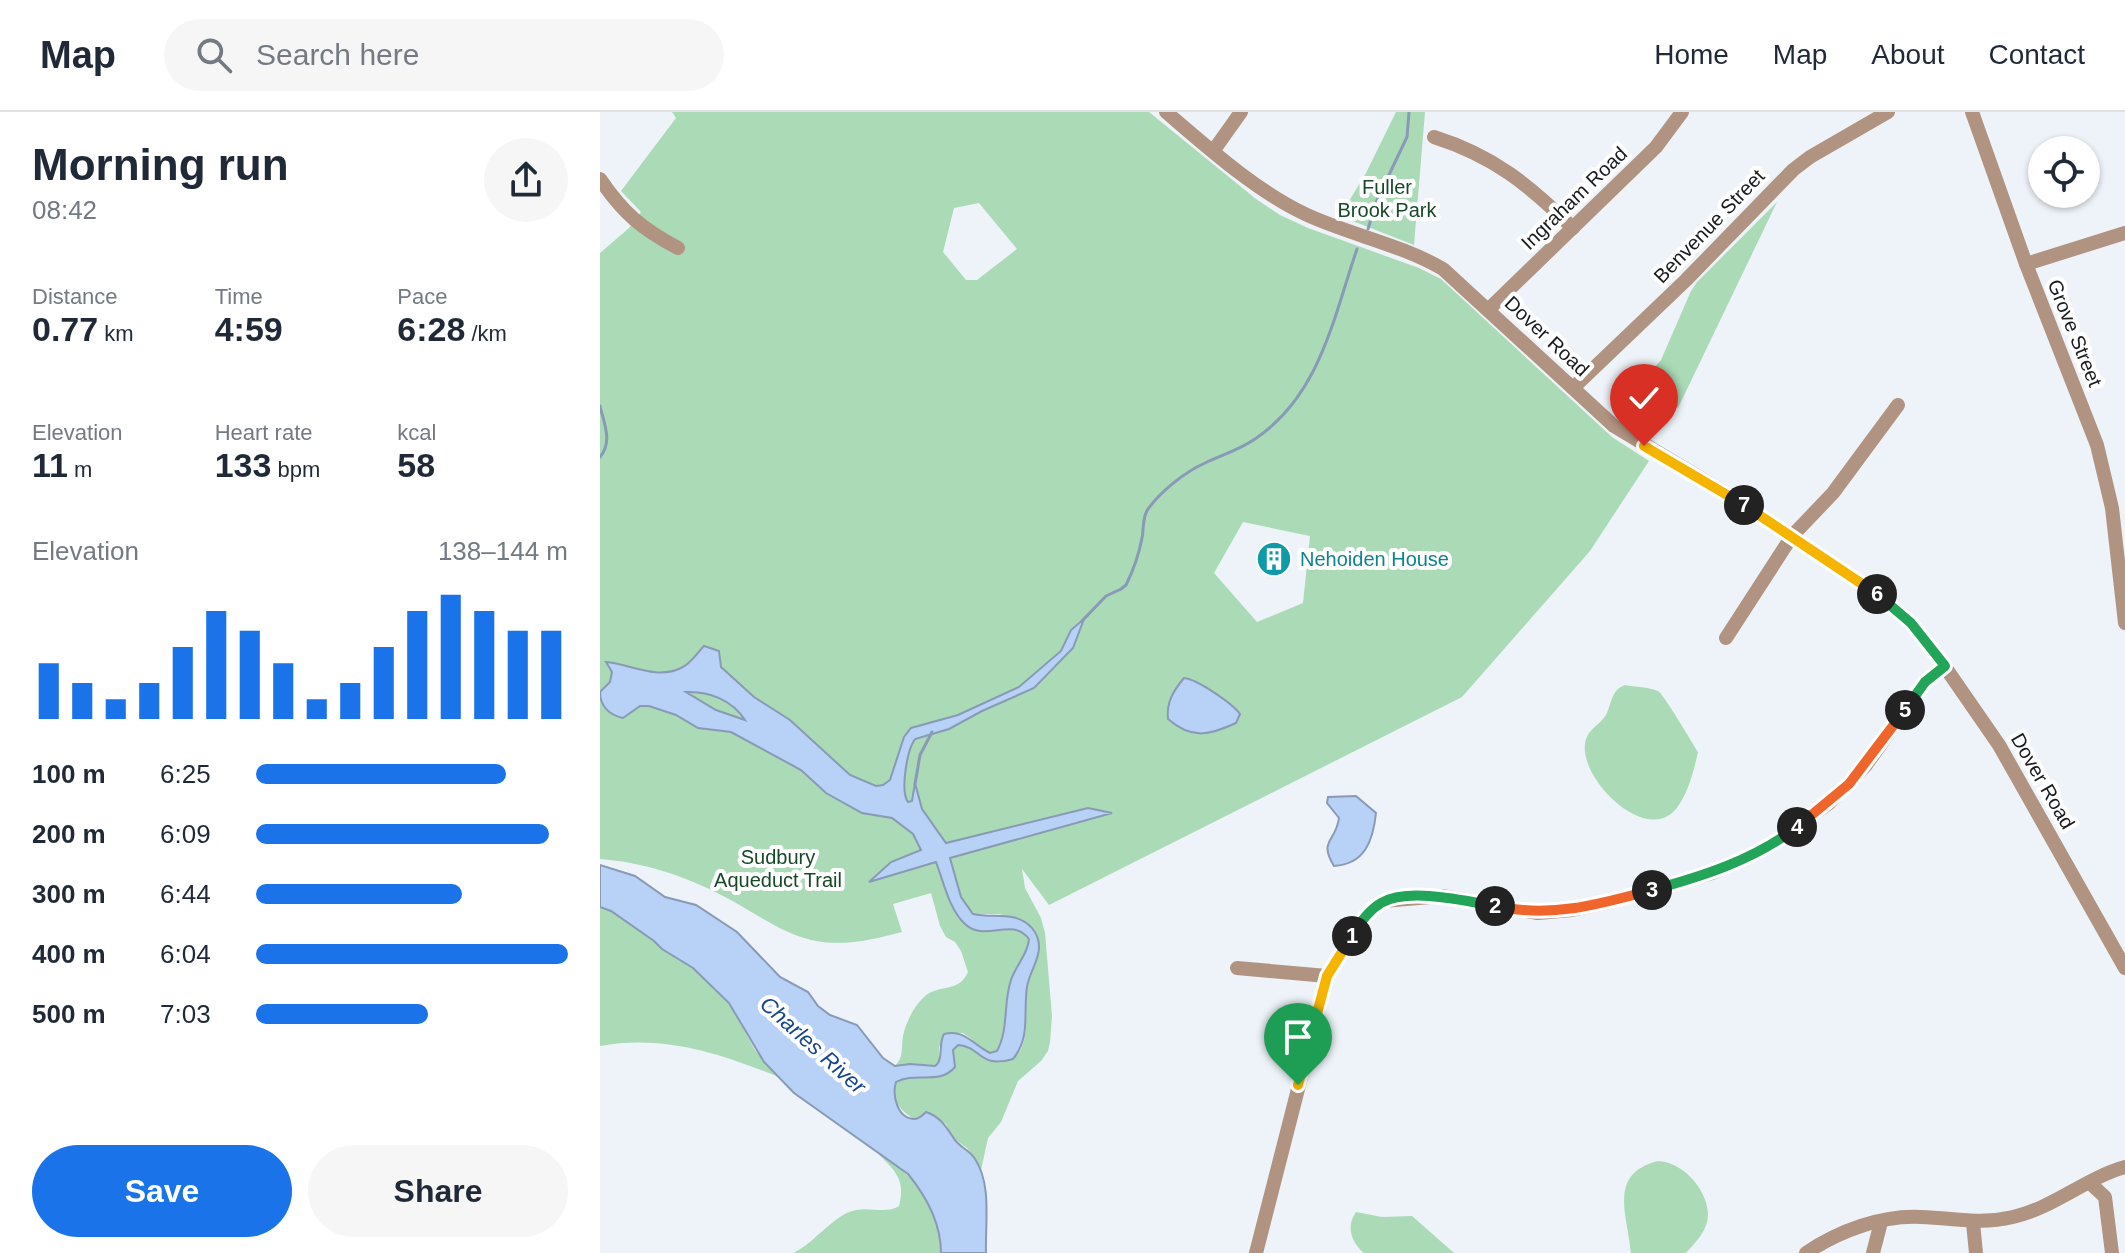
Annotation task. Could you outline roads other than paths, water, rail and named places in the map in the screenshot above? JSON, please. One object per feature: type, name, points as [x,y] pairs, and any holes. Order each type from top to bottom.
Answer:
[{"type":"street","name":"Dover Road","points":[[1166,112],[1262,188],[1299,211],[1434,264],[1458,281],[1605,419],[1625,434],[1727,494],[1892,606],[1945,666],[2022,782],[2125,968]]},
{"type":"street","points":[[1214,150],[1241,112]]},
{"type":"street","name":"Ingraham Road","points":[[1489,309],[1656,147],[1682,112]]},
{"type":"street","name":"Benvenue Street","points":[[1573,388],[1686,280],[1793,170],[1888,112]]},
{"type":"street","name":"Grove Street","points":[[1972,112],[2118,508],[2125,623]]},
{"type":"street","points":[[1434,137],[1500,165],[1523,181],[1573,228]]},
{"type":"street","points":[[600,179],[628,216],[678,248]]},
{"type":"street","points":[[2026,264],[2125,233]]},
{"type":"street","points":[[1726,638],[1792,536],[1833,493],[1898,405]]},
{"type":"street","points":[[1256,1253],[1327,976],[1356,929],[1383,901],[1442,896],[1538,913],[1605,903],[1712,873],[1787,836],[1829,803],[1866,765],[1925,682],[1945,666]]},
{"type":"street","points":[[1237,968],[1327,976]]},
{"type":"street","points":[[1806,1253],[1841,1233],[1881,1222],[1912,1217],[1973,1223],[2002,1219],[2031,1211],[2125,1167]]},
{"type":"street","points":[[2109,1173],[2105,1197],[2112,1253]]},
{"type":"street","points":[[2090,1183],[2105,1197]]},
{"type":"street","points":[[1873,1253],[1881,1222]]},
{"type":"street","points":[[1973,1223],[1976,1253]]},
{"type":"water","name":"Charles River","points":[[1084,619],[1073,648],[1034,688],[949,729],[915,739],[907,761],[905,789],[908,802],[912,801],[915,783],[922,809],[946,843],[1088,808],[1112,813],[950,858],[961,897],[973,914],[1019,919],[1032,928],[1039,946],[1027,987],[1022,1042],[1013,1059],[993,1061],[958,1045],[953,1050],[955,1067],[949,1073],[896,1082],[895,1093],[900,1111],[909,1118],[915,1119],[926,1112],[939,1119],[973,1156],[984,1180],[986,1253],[941,1253],[931,1211],[908,1174],[794,1093],[764,1062],[729,1003],[693,968],[611,911],[600,907],[600,865],[635,876],[665,897],[696,905],[737,932],[780,977],[808,992],[818,1006],[830,1015],[857,1025],[883,1058],[895,1066],[935,1066],[944,1034],[958,1034],[990,1053],[997,1051],[1003,1034],[1011,980],[1029,939],[1015,930],[981,931],[965,924],[951,903],[936,862],[869,882],[891,862],[921,850],[913,834],[892,818],[862,813],[826,793],[801,770],[731,732],[698,728],[676,715],[649,706],[640,706],[623,718],[614,715],[604,706],[600,692],[610,682],[612,672],[606,662],[662,672],[685,666],[704,646],[719,651],[721,667],[754,697],[790,720],[850,775],[876,786],[890,780],[904,737],[911,728],[958,715],[1019,687],[1061,651],[1071,630]],"holes":[[[686,692],[727,702],[745,720],[716,710]]]},
{"type":"water","points":[[1184,678],[1206,687],[1230,704],[1240,714],[1236,723],[1209,733],[1193,733],[1168,719],[1168,707]]},
{"type":"water","points":[[1356,796],[1376,813],[1373,833],[1360,856],[1334,866],[1328,846],[1339,818],[1327,803],[1328,797]]},
{"type":"waterway","points":[[1368,229],[1377,200],[1407,137],[1409,112]]},
{"type":"waterway","points":[[1082,621],[1106,596],[1126,585],[1139,550],[1146,512],[1153,502],[1189,471],[1255,439],[1295,401],[1321,354],[1357,249]]},
{"type":"waterway","points":[[600,406],[607,439],[600,457]]},
{"type":"waterway","points":[[915,784],[920,755],[932,732]]},
{"type":"place","name":"Nehoiden House","points":[[1274,559]]},
{"type":"park label","name":"Fuller Brook Park","points":[[1387,198]]},
{"type":"park label","name":"Sudbury Aqueduct Trail","points":[[778,868]]}]
